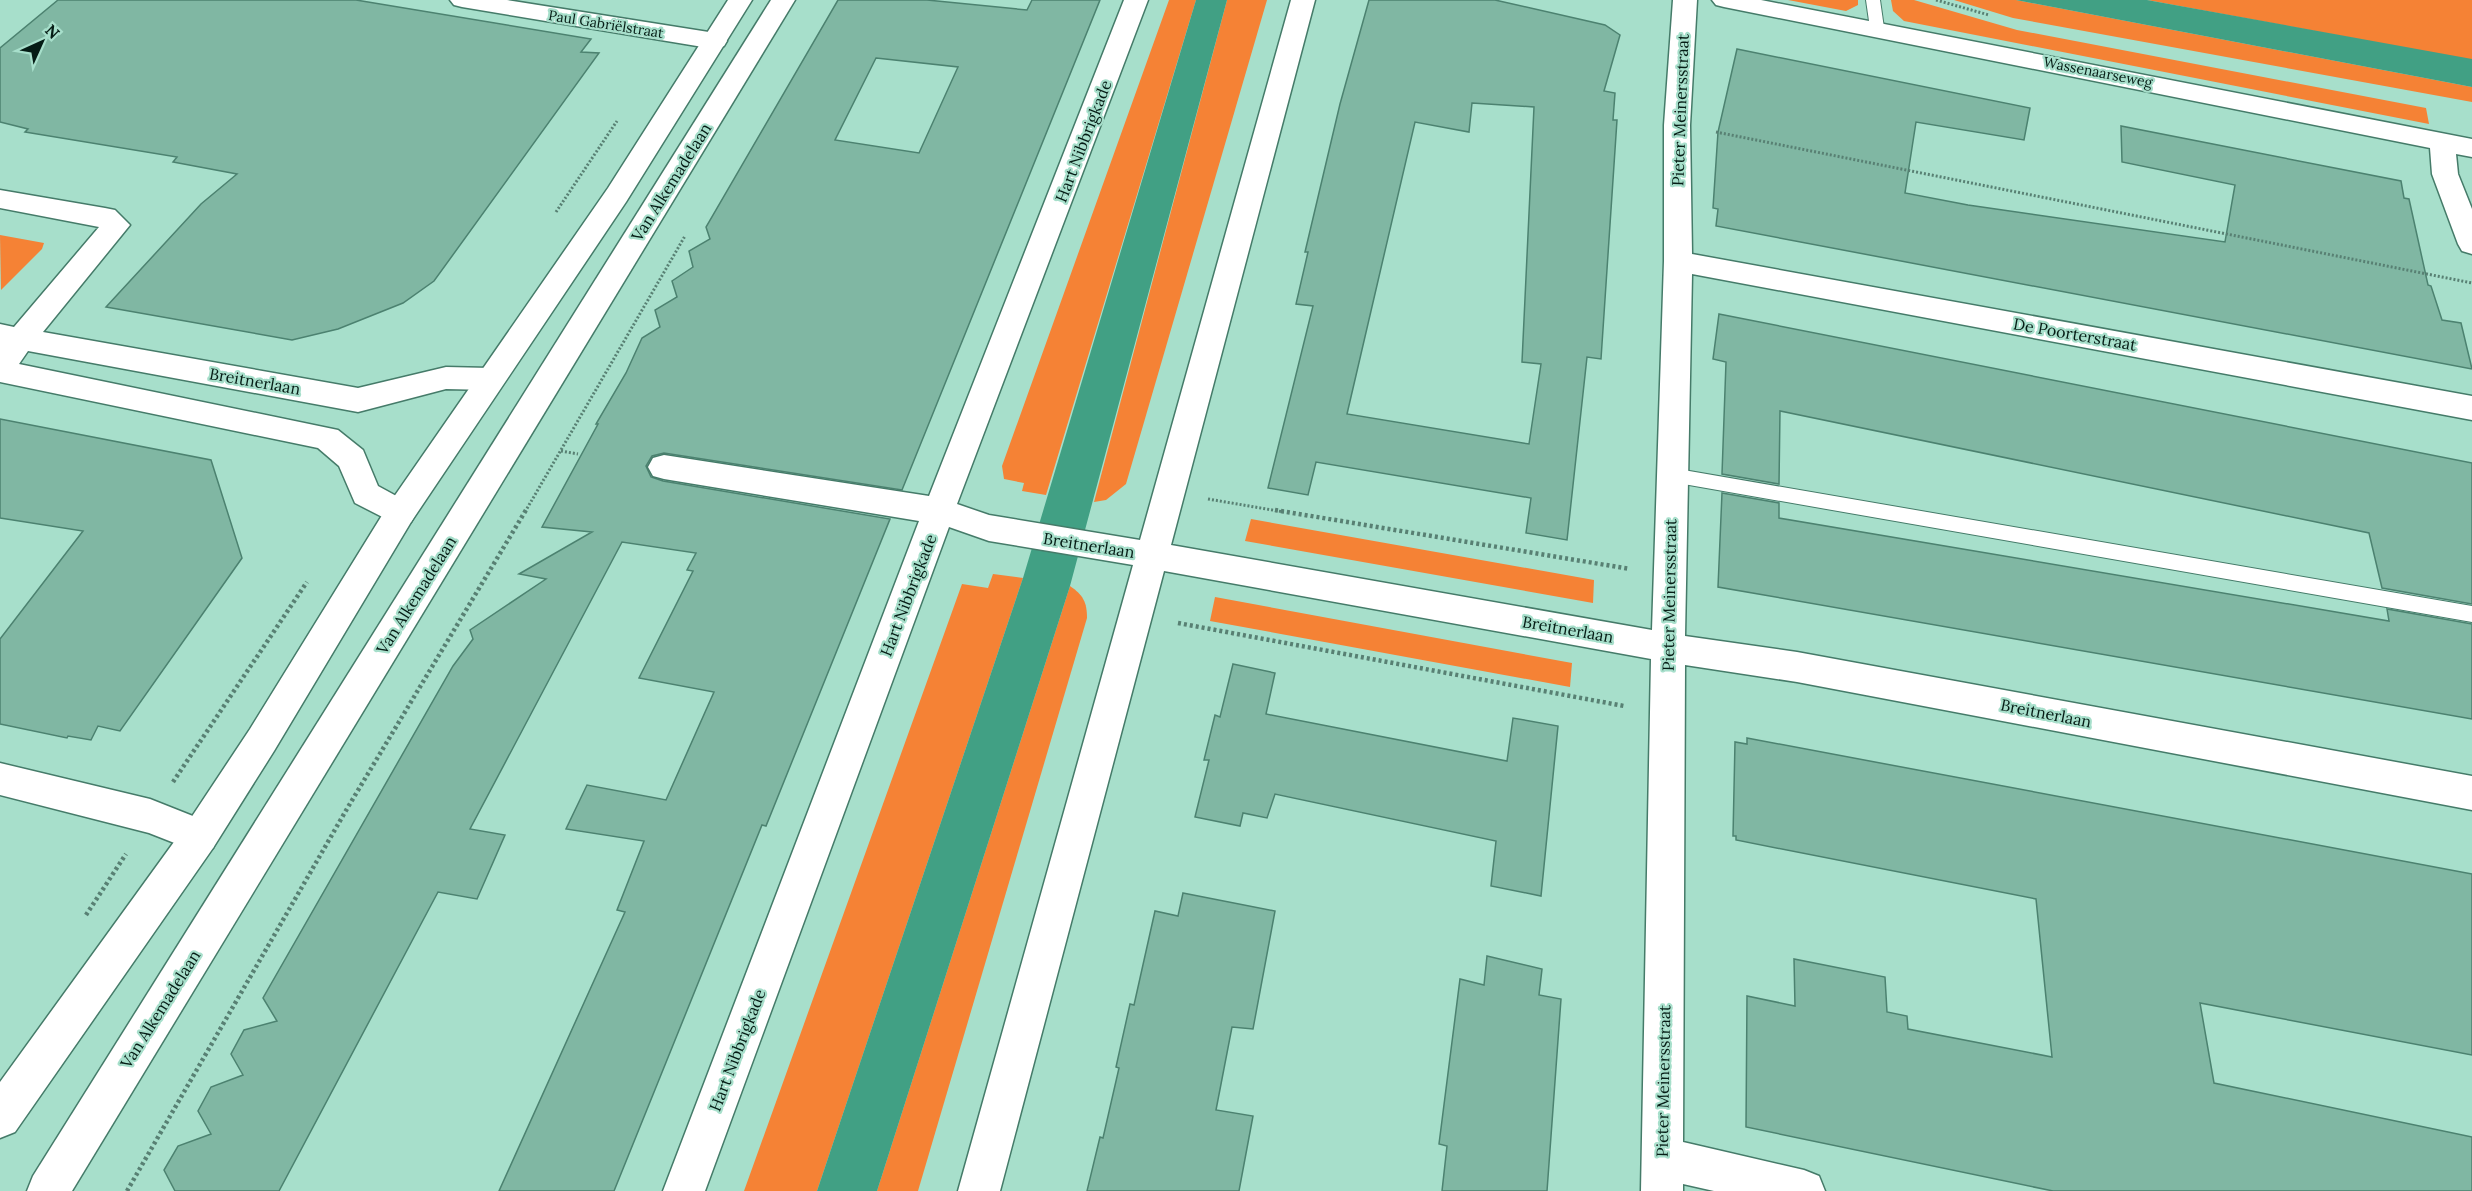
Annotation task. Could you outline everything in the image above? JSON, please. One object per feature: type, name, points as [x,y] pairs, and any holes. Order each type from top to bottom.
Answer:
[{"type":"street","name":"Paul Gabriëlstraat","points":[[462,0],[715,41]]},
{"type":"street","points":[[0,1117],[200,836],[262,740],[400,513],[617,195],[740,0]]},
{"type":"street","name":"Van Alkemadelaan","points":[[48,1191],[783,0]]},
{"type":"street","name":"Hart Nibbrigkade","points":[[684,1191],[939,512],[1136,0]]},
{"type":"street","points":[[979,1191],[1303,0]]},
{"type":"street","name":"Pieter Meinersstraat","points":[[1662,1175],[1668,648],[1678,261],[1677,124],[1685,0]]},
{"type":"street","name":"Wassenaarseweg","points":[[1724,0],[1876,28],[2472,148]]},
{"type":"street","points":[[2442,141],[2445,174],[2472,244]]},
{"type":"street","points":[[0,199],[105,218],[116,225],[10,337],[0,371],[327,438],[352,459],[366,494],[400,513]]},
{"type":"street","name":"De Poorterstraat","points":[[1678,261],[2472,408]]},
{"type":"street","name":"Breitnerlaan","points":[[10,337],[358,400],[447,378],[490,379]]},
{"type":"street","name":"Breitnerlaan","points":[[664,467],[939,512],[989,528],[1668,648],[1809,669],[2472,793]]},
{"type":"street","points":[[0,779],[150,816],[200,836]]},
{"type":"street","points":[[1662,1175],[1804,1191]]},
{"type":"lane","points":[[1873,0],[1876,28]]},
{"type":"lane","points":[[1672,475],[2472,614]]},
{"type":"path","points":[[1677,124],[2472,283]]},
{"type":"path","points":[[128,1191],[348,807],[561,452],[691,226]]},
{"type":"path","points":[[561,452],[578,454]]},
{"type":"path","points":[[1169,493],[1670,576]]},
{"type":"path","points":[[1136,615],[1667,714]]},
{"type":"shaded area","points":[[1169,0],[1196,0],[1046,495],[1022,491],[1024,483],[1004,479],[1002,466]]},
{"type":"shaded area","points":[[1196,0],[1227,0],[1070,586],[877,1191],[817,1191],[1023,578]]},
{"type":"shaded area","points":[[1227,0],[1267,0],[1126,484],[1106,500],[1094,502]]},
{"type":"shaded area","points":[[1788,0],[1858,0],[1858,5],[1846,11]]},
{"type":"shaded area","points":[[1891,0],[1914,0],[2017,30],[2426,108],[2429,124],[1904,21],[1893,11]]},
{"type":"shaded area","points":[[1954,0],[2016,0],[2472,87],[2472,102],[2013,18]]},
{"type":"shaded area","points":[[2016,0],[2147,0],[2472,59],[2472,87]]},
{"type":"shaded area","points":[[2147,0],[2472,0],[2472,60]]},
{"type":"shaded area","points":[[0,235],[44,243],[42,249],[1,290]]},
{"type":"shaded area","points":[[1251,519],[1594,580],[1593,603],[1245,541]]},
{"type":"shaded area","points":[[993,574],[1023,578],[817,1191],[744,1191],[962,584],[988,588]]},
{"type":"shaded area","points":[[1070,586],[1083,599],[1087,618],[918,1191],[877,1191]]},
{"type":"shaded area","points":[[1215,597],[1572,663],[1570,687],[1210,621]]},
{"type":"building","points":[[58,0],[356,0],[591,39],[581,52],[599,53],[434,281],[403,303],[338,329],[292,340],[106,307],[201,204],[237,174],[173,162],[177,157],[25,132],[28,129],[0,122],[0,48]]},
{"type":"building","points":[[838,0],[927,0],[1027,10],[1032,0],[1100,0],[902,490],[664,453],[652,456],[646,466],[651,477],[663,481],[890,519],[766,826],[762,825],[614,1191],[499,1191],[625,912],[617,910],[644,841],[566,829],[587,785],[666,800],[714,692],[639,678],[693,571],[687,570],[696,553],[622,542],[470,829],[505,835],[477,899],[438,892],[279,1191],[175,1191],[164,1170],[178,1146],[211,1134],[198,1111],[211,1087],[243,1075],[231,1054],[244,1030],[277,1021],[263,998],[453,666],[473,639],[470,630],[546,579],[519,574],[592,532],[542,527],[598,424],[596,424],[626,373],[642,338],[660,327],[655,310],[677,297],[672,281],[693,267],[689,251],[710,239],[706,227]],"holes":[[[876,58],[958,67],[919,153],[835,140]]]},
{"type":"building","points":[[1369,0],[1495,0],[1605,25],[1620,35],[1604,91],[1615,93],[1613,120],[1617,120],[1601,359],[1587,357],[1567,540],[1526,533],[1531,498],[1316,462],[1308,495],[1268,488],[1313,306],[1296,304],[1308,252],[1305,252],[1340,104]],"holes":[[[1472,103],[1534,107],[1522,362],[1541,364],[1529,444],[1347,414],[1415,122],[1469,132]]]},
{"type":"building","points":[[1737,49],[2030,108],[2024,140],[1916,122],[1905,193],[1968,205],[2225,242],[2235,185],[2122,162],[2121,126],[2401,181],[2404,198],[2409,199],[2428,285],[2431,286],[2442,320],[2461,323],[2472,369],[1716,226],[1718,209],[1713,208],[1718,132]]},
{"type":"building","points":[[1719,314],[2472,463],[2472,604],[2382,588],[2369,533],[1780,411],[1779,484],[1722,474],[1726,362],[1713,359]]},
{"type":"building","points":[[0,419],[211,460],[242,558],[120,731],[98,726],[91,740],[68,736],[67,738],[0,724],[0,639],[83,531],[0,518]]},
{"type":"building","points":[[1722,493],[1779,503],[1779,518],[2389,621],[2387,609],[2472,624],[2472,719],[1718,587]]},
{"type":"building","points":[[1233,664],[1275,673],[1266,714],[1507,761],[1513,718],[1558,726],[1541,896],[1491,886],[1496,841],[1275,794],[1267,818],[1243,813],[1240,826],[1195,817],[1209,760],[1204,760],[1215,715],[1220,717]]},
{"type":"building","points":[[1747,738],[2472,874],[2472,1055],[2200,1003],[2214,1083],[2472,1137],[2472,1191],[2053,1191],[1746,1127],[1747,996],[1795,1006],[1794,959],[1885,977],[1887,1012],[1907,1016],[1908,1029],[2052,1057],[2036,899],[1736,840],[1736,836],[1733,836],[1735,742],[1747,744]]},
{"type":"building","points":[[1183,893],[1275,911],[1253,1029],[1232,1027],[1216,1110],[1253,1116],[1239,1191],[1087,1191],[1100,1137],[1103,1138],[1119,1068],[1116,1067],[1130,1004],[1134,1005],[1155,911],[1178,916]]},
{"type":"building","points":[[1487,956],[1542,969],[1539,995],[1561,999],[1547,1191],[1442,1191],[1447,1146],[1439,1144],[1460,979],[1484,985]]}]
